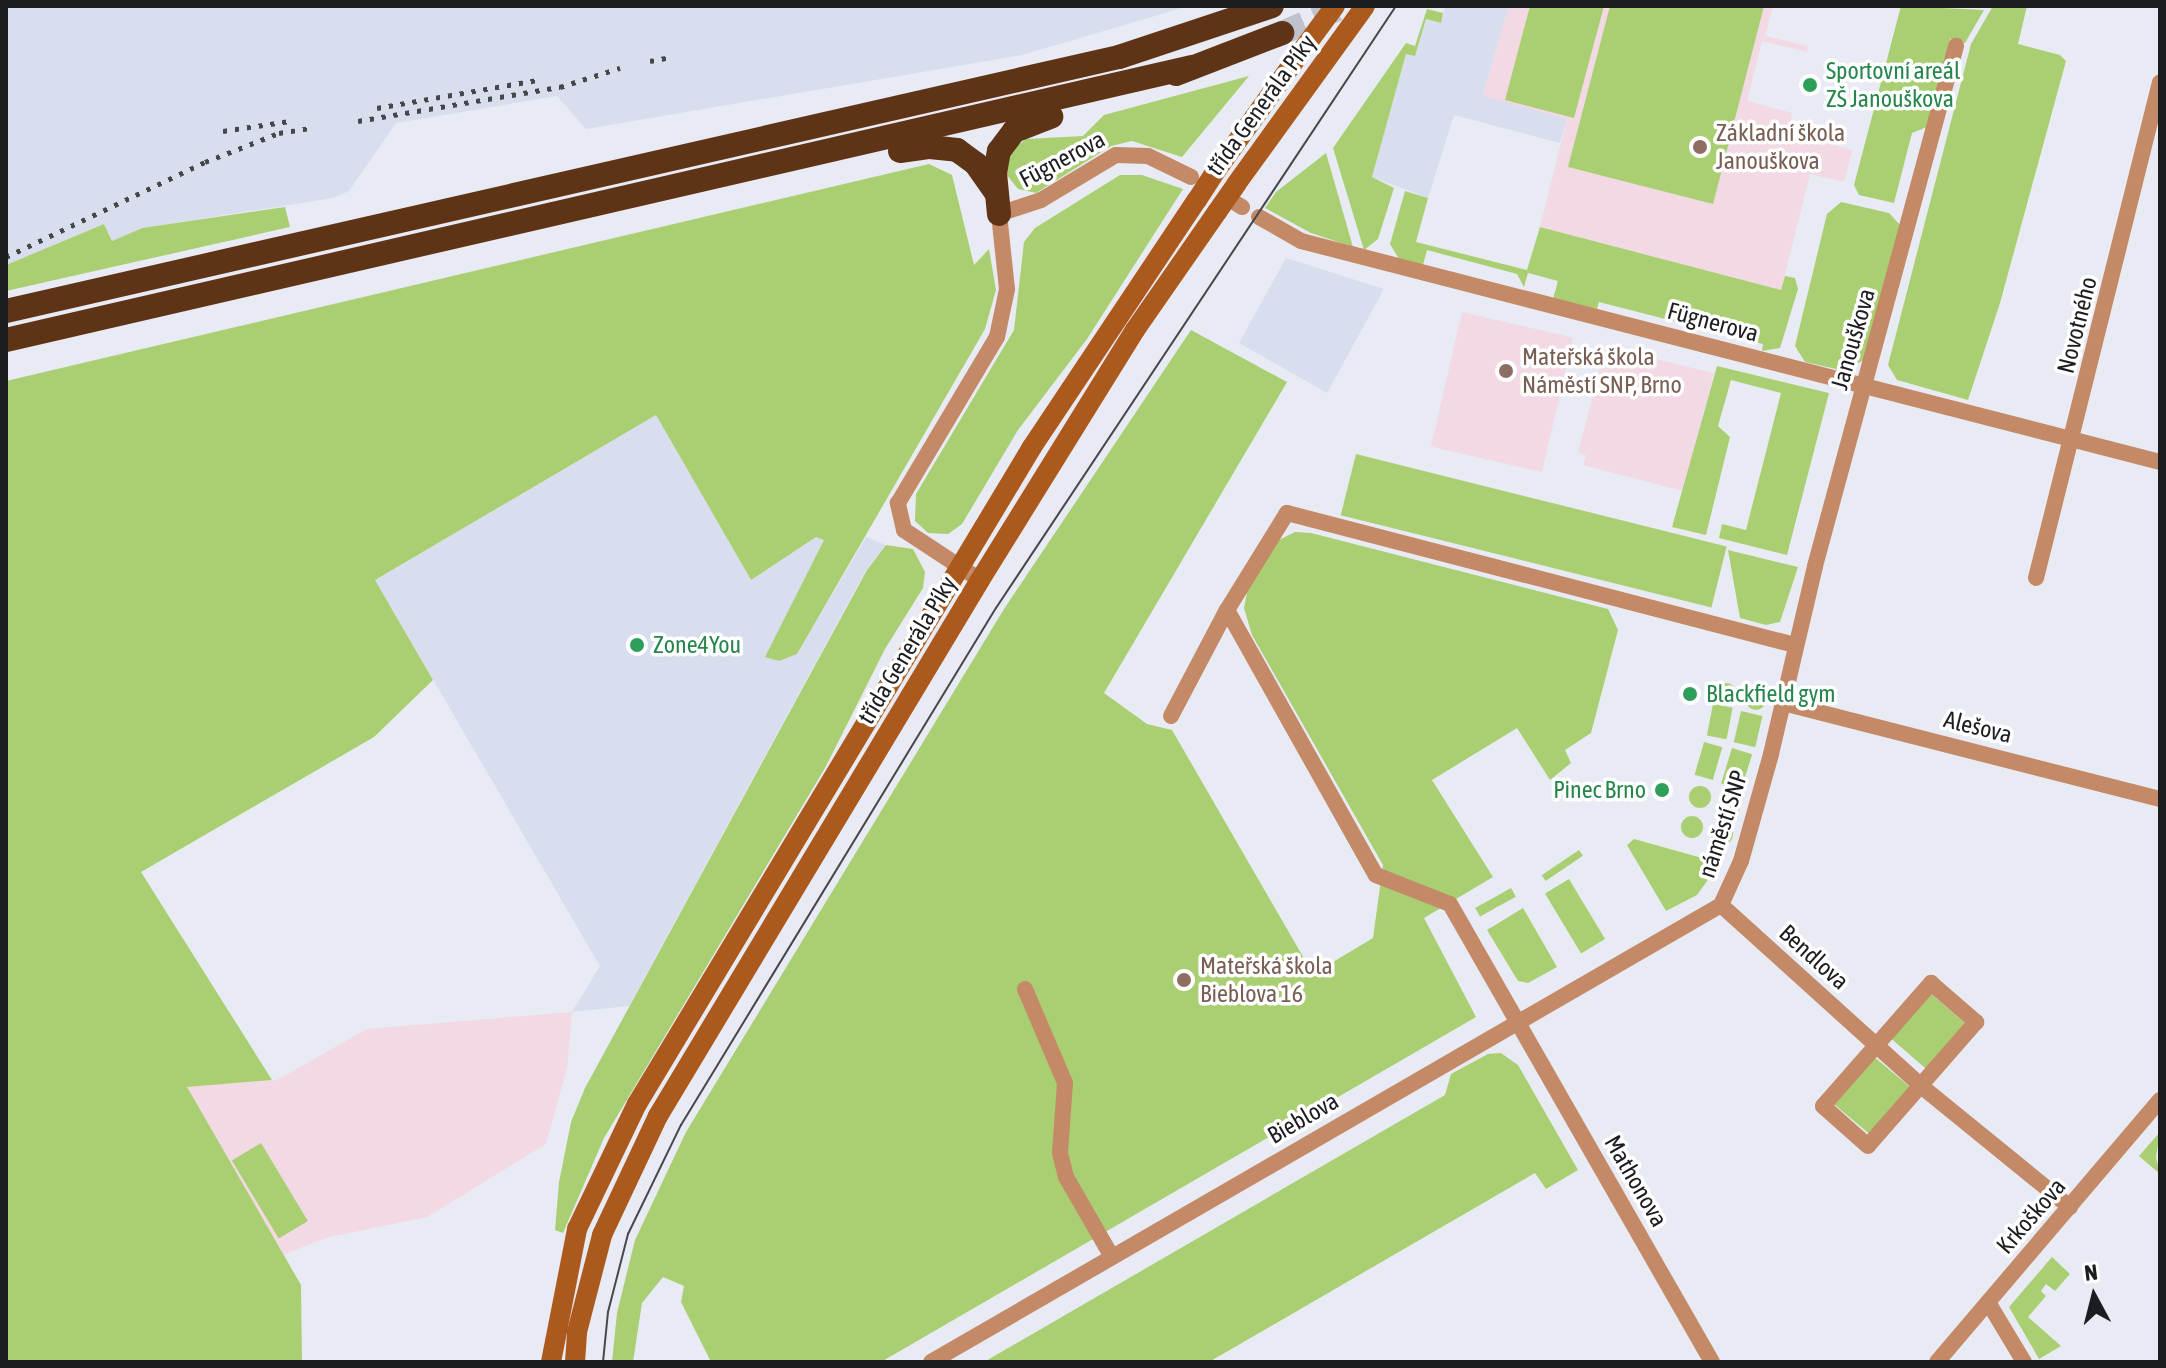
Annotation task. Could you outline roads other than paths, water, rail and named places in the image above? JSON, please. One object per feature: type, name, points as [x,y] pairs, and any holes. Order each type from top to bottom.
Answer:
[{"type":"highway","points":[[6,311],[1091,64],[1180,41],[1272,6]]},
{"type":"highway","points":[[997,203],[996,159],[1014,131],[1112,102],[1191,67],[1282,33]]},
{"type":"highway","points":[[6,340],[1191,67]]},
{"type":"highway","points":[[767,167],[846,163],[943,147],[969,157],[997,203]]},
{"type":"main road","name":"třída Generála Píky","points":[[551,1362],[577,1229],[603,1170],[1079,373],[1216,171],[1335,6]]},
{"type":"main road","name":"třída Generála Píky","points":[[575,1362],[588,1284],[624,1180],[658,1116],[980,580],[1135,330],[1217,212],[1239,198],[1365,6]]},
{"type":"street","name":"Janouškova","points":[[1795,645],[1956,46]]},
{"type":"street","name":"Novotného","points":[[2036,578],[2160,82]]},
{"type":"street","name":"Fügnerova","points":[[997,203],[1041,200],[1116,155],[1148,156],[1191,177]]},
{"type":"street","points":[[980,580],[904,530],[898,503],[997,337],[1007,289],[997,203]]},
{"type":"street","name":"Fügnerova","points":[[1259,217],[1301,241],[2160,462]]},
{"type":"street","points":[[1171,716],[1227,610],[1287,513],[1795,645]]},
{"type":"street","points":[[1227,610],[1376,875],[1450,904],[1519,1022]]},
{"type":"street","name":"náměstí SNP","points":[[1519,1022],[1721,905],[1741,861],[1783,703],[1795,645]]},
{"type":"street","name":"Alešova","points":[[1783,703],[2160,799]]},
{"type":"street","name":"Bendlova","points":[[1721,905],[1921,1086],[2070,1207]]},
{"type":"street","points":[[1931,983],[1976,1022],[1868,1146],[1823,1106],[1876,1045],[1931,983]]},
{"type":"street","points":[[1025,989],[1065,1083],[1060,1153],[1066,1177],[1112,1257]]},
{"type":"street","name":"Bieblova","points":[[931,1362],[1519,1022]]},
{"type":"street","name":"Mathonova","points":[[1519,1022],[1712,1362]]},
{"type":"street","name":"Krkoškova","points":[[1937,1362],[2160,1100]]},
{"type":"street","points":[[1988,1302],[2024,1362]]},
{"type":"tunnel","points":[[1282,33],[1342,7]]},
{"type":"tram line","points":[[603,1362],[608,1312],[628,1234],[681,1125],[996,608],[1396,6]]},
{"type":"railway","points":[[650,61],[670,57]]},
{"type":"railway","points":[[358,121],[560,87],[620,68]]},
{"type":"railway","points":[[377,108],[538,80]]},
{"type":"railway","points":[[223,131],[290,121]]},
{"type":"railway","points":[[6,257],[205,162],[279,133],[310,128]]},
{"type":"place","name":"Sportovní areál ZŠ Janouškova","points":[[1810,85]]},
{"type":"place","name":"Základní škola Janouškova","points":[[1700,147]]},
{"type":"place","name":"Mateřská škola Náměstí SNP, Brno","points":[[1506,371]]},
{"type":"place","name":"Zone4You","points":[[637,645]]},
{"type":"place","name":"Blackfield gym","points":[[1690,694]]},
{"type":"place","name":"Pinec Brno","points":[[1662,790]]},
{"type":"place","name":"Mateřská škola Bieblova 16","points":[[1184,980]]}]
